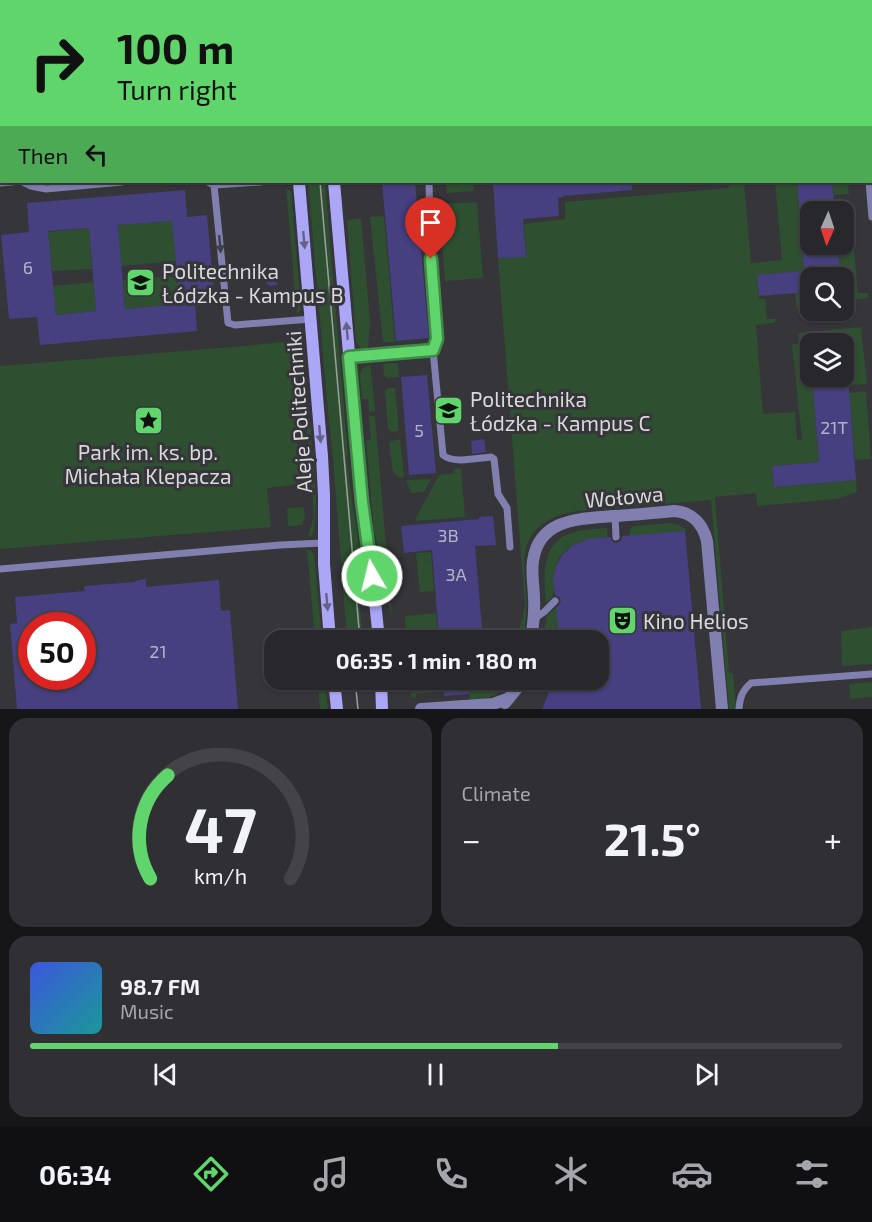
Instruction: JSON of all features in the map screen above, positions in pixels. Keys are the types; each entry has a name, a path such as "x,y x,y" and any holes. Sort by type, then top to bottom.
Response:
{"main road":[{"name":"Aleje Politechniki","path":"299,183 322,456 323,543 329,630"},
{"path":"334,183 362,502 378,630"},
{"path":"335,690 337,709"},
{"path":"381,690 382,709"}],"street":[{"name":"Wołowa","path":"532,630 532,567 542,538 556,526 570,521 615,516 680,512 692,517 702,527 708,547 722,709"},
{"path":"500,709 516,690"},
{"path":"421,709 493,704 509,698"}],"lane":[{"path":"25,183 45,189 88,183"},
{"path":"211,183 228,322 235,326 311,319"},
{"path":"429,183 431,259 437,339 433,350 443,455 455,460 491,457 494,459 498,494 507,508 510,547"},
{"path":"869,183 872,218"},
{"path":"349,357 433,350"},
{"path":"615,516 616,537"},
{"path":"0,569 323,543"},
{"path":"534,619 555,601"},
{"path":"739,709 741,694 751,683 872,674"}],"green space":[{"path":"308,183 325,183 350,487 365,588 358,589 362,630 346,630"},
{"path":"446,183 473,183 474,191 447,193"},
{"path":"729,183 744,183 751,263 782,260 775,183 797,183 800,255 803,255 804,267 800,267 800,271 757,275 759,299 765,299 767,319 777,319 774,323 756,325 763,414 795,412 797,440 802,440 792,344 799,344 798,333 861,327 867,384 854,385 854,333 800,333 800,387 813,387 819,462 772,466 774,487 856,480 857,492 837,499 757,506 756,493 715,497 729,673 733,673 736,709 729,709 711,500 578,511 558,516 541,525 529,539 526,549 524,560 526,619 524,630 519,630 525,606 498,258 526,256 524,224 565,219 565,202 729,188"},
{"path":"832,183 848,183 849,194 834,195"},
{"path":"286,188 291,192 301,310 297,315"},
{"path":"477,202 483,278 445,281 439,204"},
{"path":"384,216 395,342 383,342 370,217"},
{"path":"361,218 370,321 368,350 361,349 356,341 347,220"},
{"path":"173,221 176,261 121,266 118,225"},
{"path":"89,228 92,269 52,271 48,232"},
{"path":"854,247 858,293 868,293 868,298 854,299 854,267 839,267 839,255 854,255"},
{"path":"177,276 180,304 125,309 123,280"},
{"path":"93,282 96,311 56,315 53,286"},
{"path":"795,293 800,293 800,307 796,307"},
{"path":"298,326 302,330 306,374 302,374"},
{"name":"Park im. ks. bp. Michała Klepacza","path":"290,341 300,480 294,485 267,488 271,527 0,549 0,366"},
{"path":"398,363 399,377 384,376 383,364"},
{"path":"370,365 375,411 369,412 368,399 362,399 360,374 362,369"},
{"path":"395,388 399,431 392,432 388,429 385,391"},
{"path":"866,391 871,459 855,460 849,393"},
{"path":"369,416 375,416 392,617 374,531 366,440 371,439"},
{"path":"310,418 316,499 314,531 308,537 314,516 306,419"},
{"path":"400,439 404,477 399,478 393,472 389,443"},
{"path":"461,468 465,517 416,521 439,475 454,473 454,469"},
{"path":"431,479 424,492 411,493 406,480"},
{"path":"304,507 305,517 302,525 288,526 287,508"},
{"path":"670,523 687,530 629,536 631,528 635,526"},
{"path":"607,528 608,537 589,539 573,545 561,556 554,574 554,592 546,604 546,562 555,544 574,532"},
{"path":"307,550 314,555 321,630 314,630"},
{"path":"431,552 434,591 420,592 416,553"},
{"path":"556,608 558,627 545,630 547,615"},
{"path":"436,613 437,630 406,630 405,616"},
{"path":"872,627 872,664 842,666 841,631"},
{"path":"872,682 872,697 850,699 849,684"},
{"path":"318,690 326,690 328,709 320,709"},
{"path":"411,690 443,690 416,694 416,698 411,696"},
{"path":"469,690 503,690 483,699 470,701"}],"building":[{"path":"382,183 415,183 429,338 396,341"},
{"path":"493,183 632,183 632,190 558,198 559,216 523,219 526,257 498,258"},
{"path":"797,183 832,183 834,201 800,201 800,216"},
{"path":"185,190 187,217 207,215 215,303 195,304 197,331 40,345 37,317 9,319 1,235 29,232 27,203","holes":["172,221 180,304 125,309 118,225","89,228 96,311 56,315 48,231"]},
{"path":"803,255 839,255 839,267 804,267"},
{"path":"268,268 276,268 277,285 270,286 265,282 264,272"},
{"path":"800,271 800,293 759,296 757,275"},
{"path":"427,375 436,473 409,475 401,377"},
{"path":"813,387 849,387 856,480 774,487 772,466 819,462"},
{"path":"484,439 486,452 472,454 471,441"},
{"path":"493,516 496,545 475,546 482,630 438,630 432,550 404,553 401,526 479,519 479,517"},
{"path":"685,531 701,709 542,709 550,690 609,690 609,630 558,630 556,608 561,600 555,595 553,579 556,566 563,554 573,545 588,539 610,537 613,542 617,543 622,536"},
{"path":"146,579 146,587 219,580 221,611 230,610 238,709 17,709 10,624 17,623 15,597 85,591 84,586"},
{"path":"444,690 469,690 470,694 444,696"}],"tram line":[{"path":"320,183 359,630"},
{"path":"356,690 358,709"}],"place":[{"name":"Politechnika Łódzka - Kampus B","path":"141,282"},
{"name":"Politechnika Łódzka - Kampus C","path":"449,410"},
{"name":"Park im. ks. bp. Michała Klepacza","path":"148,420"},
{"name":"Kino Helios","path":"622,620"}],"route":[{"path":"372,576 362,502 349,357 433,350 437,339 431,259"}]}
